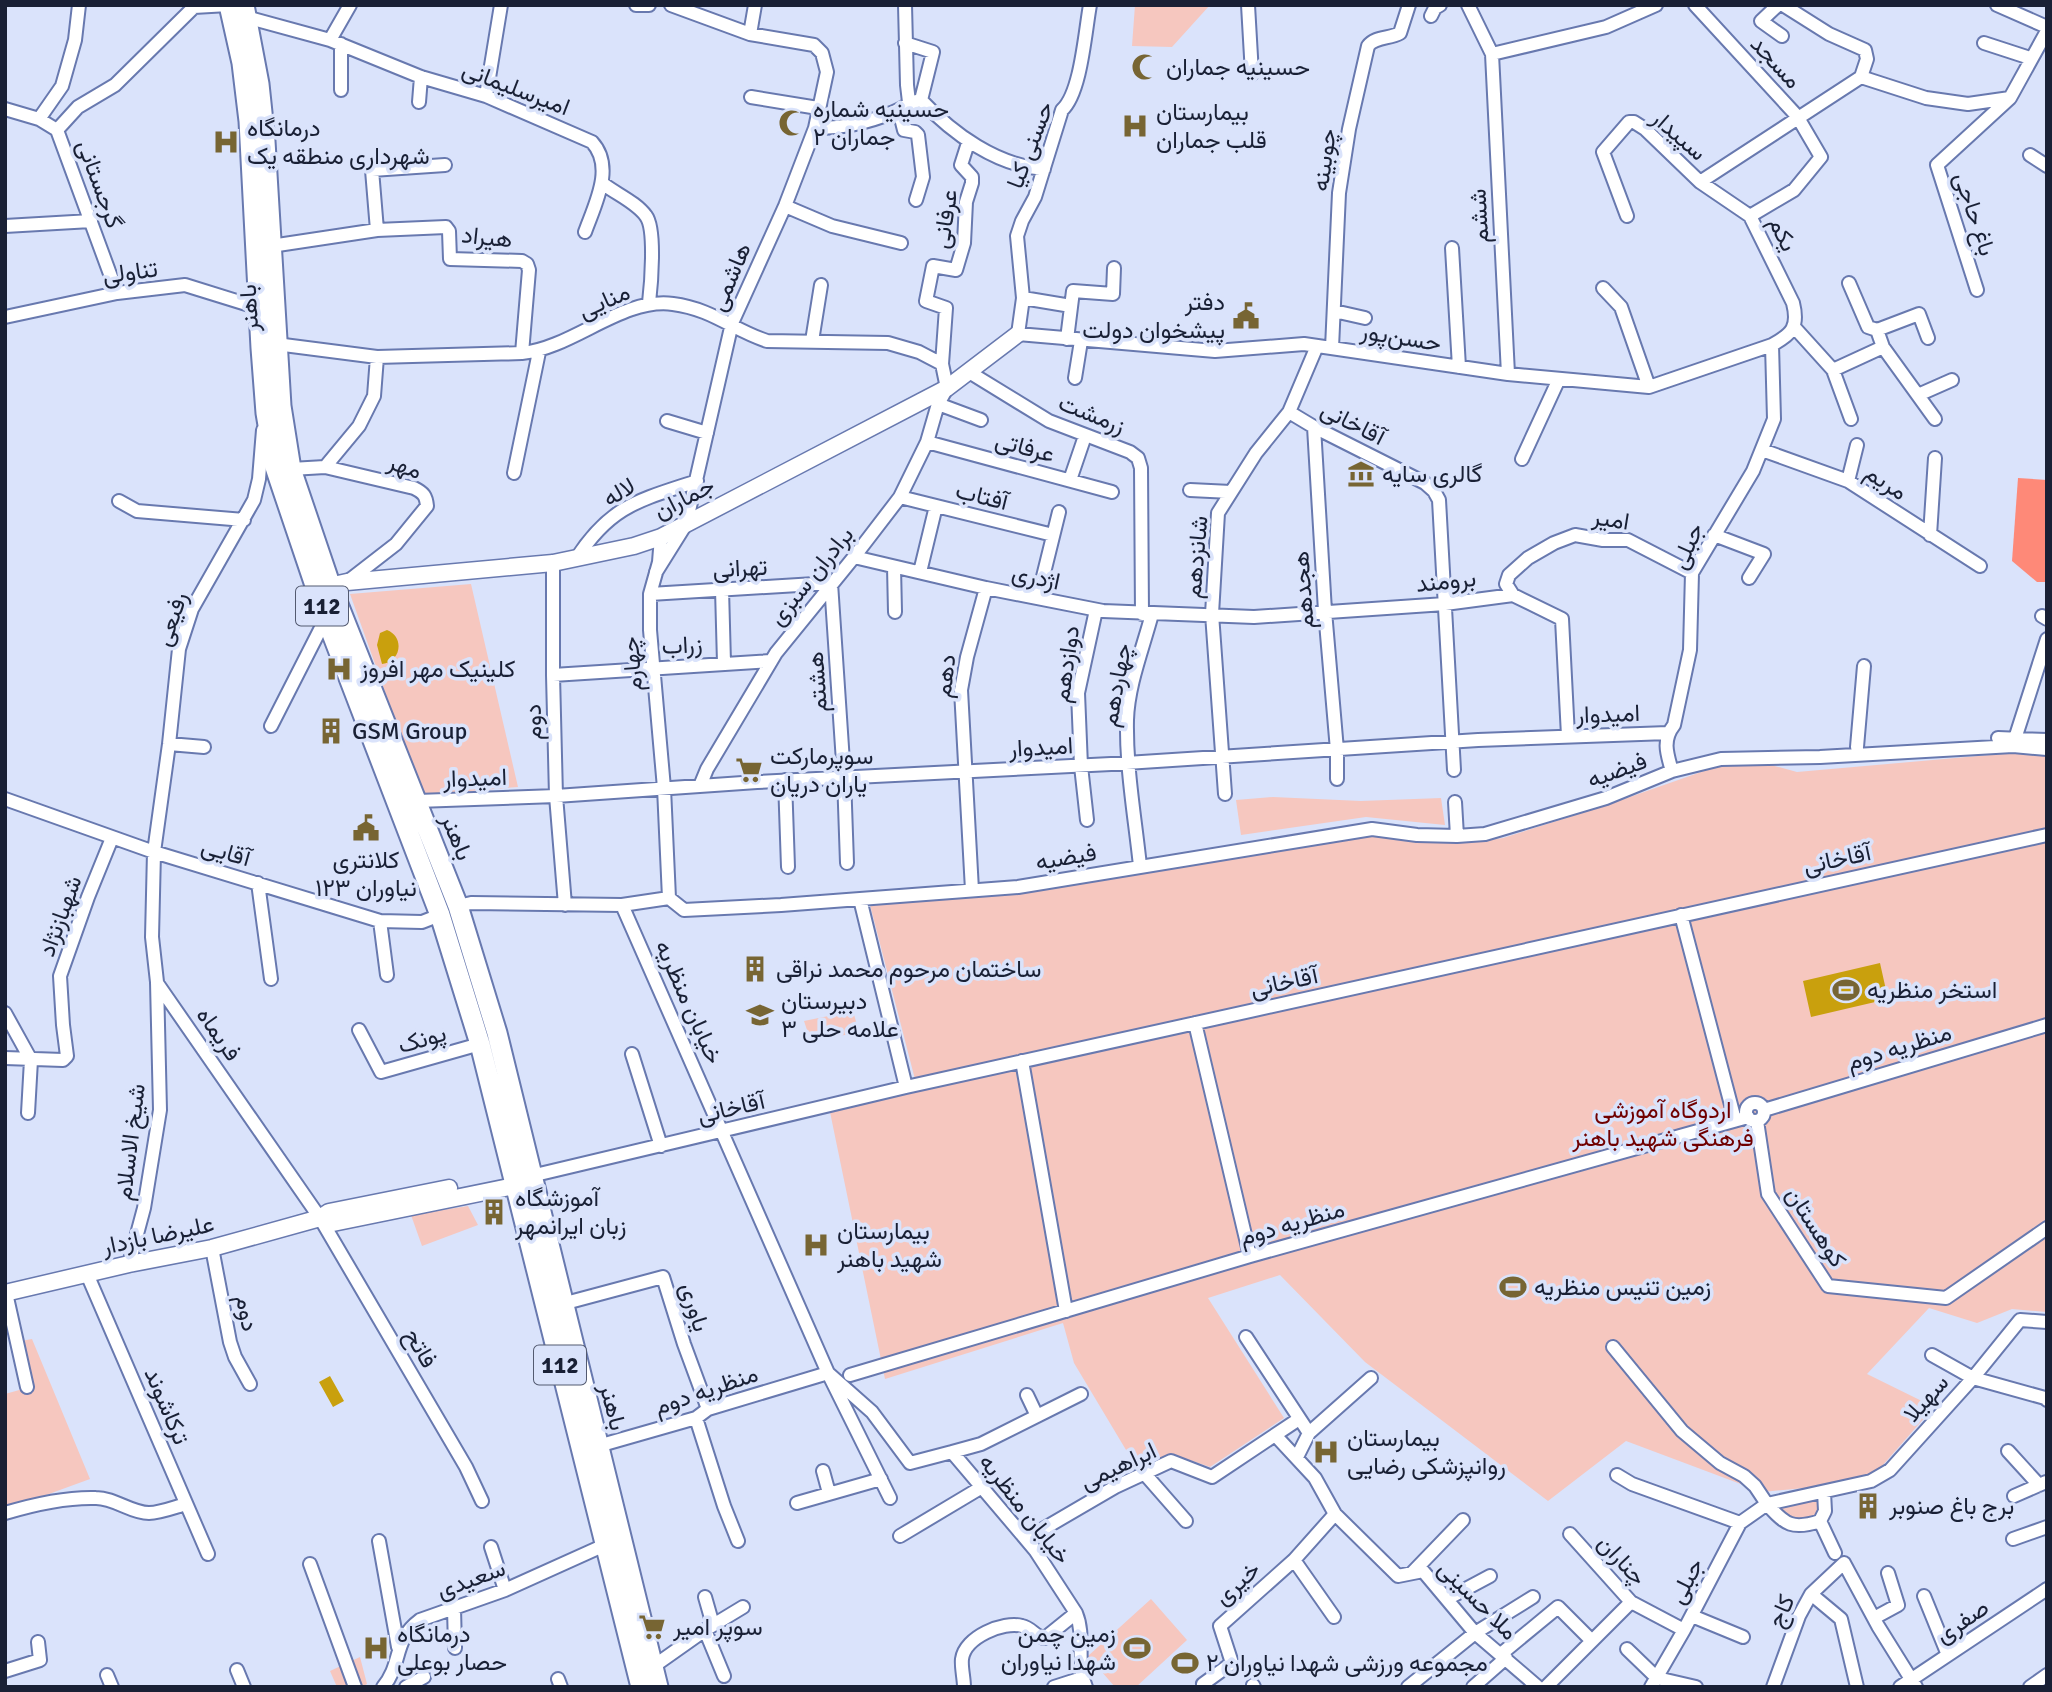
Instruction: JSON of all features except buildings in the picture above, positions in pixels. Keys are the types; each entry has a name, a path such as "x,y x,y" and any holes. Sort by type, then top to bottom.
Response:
{"main road":[{"name":"باهنر","path":"229,5 242,63 249,121 259,308 267,413 275,467 331,585 326,618 440,915 562,1304 658,1687"},
{"name":"باهنر","path":"245,11 259,84 265,141 276,344 281,406 291,469 331,585 458,906 497,1033 521,1179 641,1687"},
{"name":"جماران","path":"331,585 553,563 634,546 662,537 947,388 1017,334"},
{"path":"440,915 458,906"},
{"name":"علیرضا بازدار","path":"6,1293 212,1248 320,1218 329,1212 521,1179"}],"street":[{"path":"39,119 62,86 75,40 79,5"},
{"path":"5,109 39,119 57,130 78,107 115,85 194,8 229,5"},
{"path":"341,90 335,42 350,5"},
{"path":"486,96 501,5"},
{"path":"636,5 649,5"},
{"path":"671,5 750,34 755,5"},
{"path":"905,5 910,104"},
{"name":"حسنی کیا","path":"1017,334 1023,299 1017,236 1022,220 1035,197 1062,110 1068,104 1076,83 1090,5"},
{"path":"1248,5 1252,74"},
{"name":"چوبینه","path":"1332,348 1339,193 1349,129 1367,46 1375,40 1394,37 1400,33 1409,5"},
{"path":"1431,16 1440,5"},
{"path":"1468,5 1492,54 1605,27 1656,5"},
{"name":"مسجد","path":"1695,5 1797,116 1821,157 1794,190 1750,216"},
{"path":"1782,36 1761,22 1780,5 1829,34 1865,50 1867,59 1861,77 1926,98 1968,104 2010,98 2047,29 1997,5"},
{"name":"امیرسلیمانی","path":"245,11 335,42 421,77 486,96 592,142 600,151 603,162 603,183"},
{"name":"هاشمی","path":"656,572 686,524 698,481 732,323 785,205 815,128 827,72 821,53 814,44 750,34"},
{"path":"905,43 933,52 910,104 904,130 918,135 923,177 916,200"},
{"path":"1984,43 2030,58"},
{"name":"ششم","path":"1492,54 1508,374"},
{"path":"419,102 421,77"},
{"name":"سپیدار","path":"1627,216 1603,152 1629,122 1645,128 1700,182 1757,146 1797,116 1861,77"},
{"path":"751,97 818,108"},
{"name":"باغ حاجی","path":"1978,290 1937,165 2010,98"},
{"path":"815,128 872,121 910,104"},
{"path":"910,104 968,143 1027,167 1044,169"},
{"name":"گرجستانی","path":"57,130 117,293"},
{"name":"عرفانی","path":"947,388 942,364 946,308 926,301 933,265 957,270 962,252 966,202 972,183 972,177 961,165 968,143"},
{"path":"2030,155 2047,166"},
{"path":"377,230 372,170 445,165"},
{"name":"یکم","path":"1700,182 1750,216 1794,303 1795,328"},
{"path":"586,232 603,183 648,218 651,230 652,279 649,303"},
{"path":"785,205 832,226 901,243"},
{"path":"5,226 91,221"},
{"name":"هیراد","path":"271,246 377,230 442,226 449,231 450,259 522,261 527,264 529,270 522,354"},
{"path":"1452,248 1459,367"},
{"path":"1067,339 1073,291 1113,294 1114,268"},
{"path":"1849,283 1868,327 1877,330 1919,314 1928,338"},
{"name":"تناولی","path":"5,317 117,293 186,285 259,308"},
{"path":"812,341 821,285"},
{"path":"1603,288 1621,307 1649,387"},
{"path":"1023,299 1071,306"},
{"name":"منایی","path":"276,344 377,357 522,354 539,352 649,303 671,303 699,309 732,323 753,337 767,341 888,343 919,352 942,364"},
{"path":"1334,311 1365,318"},
{"path":"1772,345 1784,339 1795,328 1833,370 1851,419"},
{"path":"1877,330 1883,347 1935,419"},
{"name":"حسن‌پور","path":"1017,334 1215,352 1292,344 1317,346 1558,381 1649,387 1772,345"},
{"path":"1075,377 1081,341"},
{"name":"جبلی","path":"1666,739 1674,725 1690,650 1692,573 1753,471 1774,419 1772,345"},
{"name":"شانزدهم","path":"1225,794 1212,614 1218,513 1256,453 1289,412 1317,346"},
{"path":"1833,370 1883,347"},
{"path":"514,473 539,352"},
{"path":"325,467 359,426 374,396 377,357"},
{"name":"زرمشت","path":"969,372 1049,421 1130,452 1138,458 1141,468 1147,614"},
{"path":"1918,396 1952,380"},
{"path":"1522,459 1558,381"},
{"name":"برادران سبزی","path":"700,786 707,769 771,661 831,583 855,557 900,496 927,442 938,404 947,388"},
{"path":"938,404 981,420"},
{"name":"آقاخانی","path":"1289,412 1425,483 1439,500 1454,770"},
{"name":"رفیعی","path":"154,852 179,649 192,609 254,500 267,413"},
{"path":"667,421 707,433"},
{"name":"هجدهم","path":"1314,427 1337,779"},
{"path":"1069,480 1085,436"},
{"name":"عرفاتی","path":"927,442 1112,492"},
{"path":"1848,481 1857,445"},
{"name":"مریم","path":"1762,450 1848,481 1980,566"},
{"path":"1930,535 1935,458"},
{"name":"مهر","path":"291,469 325,467 414,488 423,492 427,498 427,506 396,544 331,585"},
{"name":"لاله","path":"576,559 588,541 615,515 635,501 698,481"},
{"path":"1190,490 1231,492"},
{"name":"آفتاب","path":"900,496 1053,535"},
{"path":"118,501 137,511 244,520"},
{"path":"920,572 936,506"},
{"path":"1038,597 1059,512"},
{"name":"امیر","path":"1513,595 1506,584 1509,575 1528,558 1575,535 1604,540 1628,540 1692,573"},
{"path":"1714,535 1764,554 1749,578"},
{"name":"چهارم","path":"662,537 650,594 650,630 664,788 669,898"},
{"name":"اژدری","path":"855,557 894,568 1096,610 1147,614 1212,614"},
{"name":"دوم","path":"553,563 552,675 556,796 565,905"},
{"path":"894,568 895,612"},
{"name":"تهرانی","path":"650,594 831,583"},
{"name":"هشتم","path":"831,583 847,863"},
{"name":"دهم","path":"972,890 961,690 986,588"},
{"path":"722,590 724,663"},
{"name":"برومند","path":"1212,614 1254,617 1445,604 1513,595 1562,619 1568,736"},
{"name":"دوازدهم","path":"1087,820 1081,766 1078,693 1096,610"},
{"name":"چهاردهم","path":"1140,866 1128,763 1127,718 1147,614"},
{"path":"271,726 326,618"},
{"path":"2013,742 2047,639"},
{"name":"زراب","path":"552,675 771,661"},
{"path":"1857,747 1864,666"},
{"name":"امیدوار","path":"417,801 556,796 785,780 1081,766 1568,736 1666,739"},
{"path":"1666,739 1671,769 1721,756 1857,747 2013,742 2047,749"},
{"path":"1721,756 1819,757 2047,740"},
{"path":"169,744 204,747"},
{"name":"فیضیه","path":"458,906 471,903 622,905 669,898 684,910 1018,887 1372,829 1417,835 1485,834 1582,805 1671,769"},
{"path":"785,780 788,867"},
{"name":"آقایی","path":"5,799 154,852 380,921 422,922 440,915"},
{"path":"1455,803 1457,836"},
{"name":"آقاخانی","path":"521,1179 906,1087 2047,835"},
{"name":"شهبازنژاد","path":"31,1060 64,1060 67,1056 60,976 112,838"},
{"name":"فریماه","path":"154,852 152,937 157,982 320,1218"},
{"path":"258,883 271,979"},
{"path":"860,899 906,1087"},
{"name":"خیابان منظریه","path":"622,905 724,1131 828,1373 872,1412 910,1463 952,1452 1026,1539 1076,1613 1080,1625 1079,1657 1084,1682"},
{"path":"1681,915 1734,1121"},
{"path":"380,921 387,975"},
{"name":"شیخ الاسلام","path":"129,1264 144,1208 160,1111 157,982"},
{"path":"5,1013 31,1060 28,1113"},
{"path":"1195,1023 1250,1256"},
{"name":"منظریه دوم","path":"850,1375 1250,1256 1756,1116 2047,1025"},
{"name":"پونک","path":"359,1030 381,1072 480,1044"},
{"path":"632,1054 661,1146"},
{"path":"5,1058 31,1060"},
{"path":"1022,1061 1066,1311"},
{"name":"کوهستان","path":"1756,1116 1768,1194 1828,1286 1946,1298 2047,1228"},
{"name":"فاتح","path":"320,1218 466,1467 482,1501"},
{"name":"دوم","path":"212,1248 230,1342 250,1384"},
{"name":"ترکاشوند","path":"87,1274 208,1554"},
{"name":"یاوری","path":"562,1304 663,1276 708,1409"},
{"path":"6,1293 27,1387"},
{"name":"سهیلا","path":"1768,1504 1871,1481 1890,1470 1973,1378 2020,1320 2047,1322"},
{"path":"1246,1337 1309,1433"},
{"path":"1613,1347 1682,1431 1720,1463 1744,1476 1782,1521 1802,1527 1819,1521 1825,1511 1824,1492"},
{"path":"1932,1355 1973,1378 2045,1398 2047,1401"},
{"path":"828,1373 890,1499"},
{"name":"منظریه دوم","path":"598,1447 696,1418 708,1409 828,1373"},
{"path":"1297,1457 1309,1433 1371,1378"},
{"path":"952,1452 981,1444 1081,1394"},
{"path":"1027,1395 1037,1416"},
{"path":"696,1418 738,1541"},
{"name":"ابراهیمی","path":"1026,1539 1106,1492 1171,1461 1212,1477 1299,1419"},
{"name":"ملا حسینی","path":"1275,1434 1315,1478 1335,1514 1398,1576 1423,1571 1475,1633 1538,1687"},
{"path":"2008,1451 2043,1483 2014,1496"},
{"path":"823,1471 830,1493"},
{"path":"1144,1473 1186,1521"},
{"path":"1617,1475 1633,1484 1740,1523"},
{"path":"797,1503 881,1479"},
{"path":"900,1536 982,1487"},
{"path":"5,1513 48,1501 97,1498 117,1501 149,1513 186,1504"},
{"name":"جبلی","path":"1654,1682 1740,1523 1768,1504"},
{"name":"خیری","path":"1204,1687 1203,1684 1232,1663 1220,1626 1294,1560 1335,1514"},
{"path":"1412,1573 1463,1520"},
{"path":"1819,1521 1909,1684"},
{"path":"2013,1539 2047,1527"},
{"name":"چناران","path":"1570,1534 1631,1602 1684,1630"},
{"path":"379,1541 398,1651"},
{"name":"سعیدی","path":"388,1685 403,1637 421,1620 505,1590 607,1544"},
{"path":"491,1547 505,1590"},
{"name":"کاج","path":"1773,1687 1799,1616 1811,1594 1839,1558"},
{"path":"1294,1560 1334,1617"},
{"path":"310,1564 355,1687"},
{"path":"1874,1618 1898,1605 1888,1573"},
{"path":"1447,1600 1490,1576"},
{"name":"صفری","path":"1909,1684 2047,1589"},
{"path":"1811,1594 1842,1619 1857,1687"},
{"path":"1924,1596 1948,1655"},
{"path":"705,1597 709,1628 724,1676"},
{"path":"1408,1687 1475,1633 1533,1597"},
{"path":"1546,1687 1631,1602"},
{"path":"654,1666 743,1607"},
{"path":"1473,1687 1558,1607 1592,1641"},
{"path":"454,1608 456,1648"},
{"path":"964,1687 961,1660 972,1642 1007,1625 1025,1626 1039,1638 1045,1638 1076,1613"},
{"path":"1692,1616 1744,1637"},
{"path":"5,1671 40,1660 38,1642"},
{"path":"1627,1649 1654,1682 1696,1687"},
{"path":"237,1670 244,1687"},
{"path":"2030,1687 2047,1675"},
{"path":"407,1687 424,1677"},
{"path":"1054,1687 1084,1682"}],"green space":[{"path":"1135,5 1210,5 1172,47 1132,46"},
{"path":"471,584 518,787 422,795 350,594"},
{"name":"اردوگاه آموزشی فرهنگی شهید باهنر","path":"2012,753 2047,755 2047,1312 2012,1309 1977,1323 1929,1308 1867,1374 1934,1407 1868,1482 1762,1492 1626,1441 1548,1501 1365,1362 1280,1275 1208,1298 1284,1418 1210,1467 1172,1454 1138,1470 1074,1363 1063,1323 885,1379 830,1112 918,1091 870,905 1041,889 1371,836 1467,843 1503,838 1721,765 1760,762 1797,772"},
{"path":"1273,797 1361,801 1441,798 1445,825 1366,817 1241,835 1236,800"},
{"path":"853,1011 859,1032 811,1042 804,1021"},
{"path":"468,1206 478,1225 422,1246 411,1215"},
{"path":"32,1339 90,1479 5,1510 5,1394 30,1387 21,1341"},
{"path":"1821,1498 1819,1513 1808,1520 1793,1519 1776,1509 1780,1504"},
{"name":"زمین چمن شهدا نیاوران","path":"1151,1599 1187,1640 1136,1687 1115,1687 1088,1656"},
{"path":"360,1657 367,1684 361,1687 337,1687 330,1671"}],"shaded area":[{"path":"2018,478 2047,480 2047,582 2037,582 2012,561"},
{"path":"387,630 396,638 398,649 393,659 382,664 377,645 380,633"},
{"name":"استخر منظریه","path":"1880,963 1888,999 1811,1017 1803,981"},
{"path":"330,1376 344,1401 333,1407 319,1382"}],"place":[{"name":"حسینیه جماران","path":"1145,67"},
{"name":"حسینیه شماره ۲ جماران","path":"792,123"},
{"name":"بیمارستان قلب جماران","path":"1135,126"},
{"name":"درمانگاه شهرداری منطقه یک","path":"226,142"},
{"name":"دفتر پیشخوان دولت","path":"1246,316"},
{"name":"گالری سایه","path":"1361,474"},
{"name":"کلینیک مهر افروز","path":"339,669"},
{"name":"GSM Group","path":"331,731"},
{"name":"سوپرمارکت یاران دریان","path":"749,770"},
{"name":"کلانتری ۱۲۳ نیاوران","path":"366,828"},
{"name":"ساختمان مرحوم محمد نراقی","path":"755,969"},
{"name":"استخر منظریه","path":"1846,990"},
{"name":"دبیرستان علامه حلی ۳","path":"760,1015"},
{"name":"آموزشگاه زبان ایرانمهر","path":"494,1212"},
{"name":"بیمارستان شهید باهنر","path":"816,1245"},
{"name":"زمین تنیس منظریه","path":"1513,1287"},
{"name":"بیمارستان روانپزشکی رضایی","path":"1326,1452"},
{"name":"برج باغ صنوبر","path":"1868,1506"},
{"name":"سوپر امیر","path":"652,1627"},
{"name":"درمانگاه حصار بوعلی","path":"376,1648"},
{"name":"زمین چمن شهدا نیاوران","path":"1137,1648"},
{"name":"مجموعه ورزشی شهدا نیاوران ۲","path":"1185,1663"}]}
